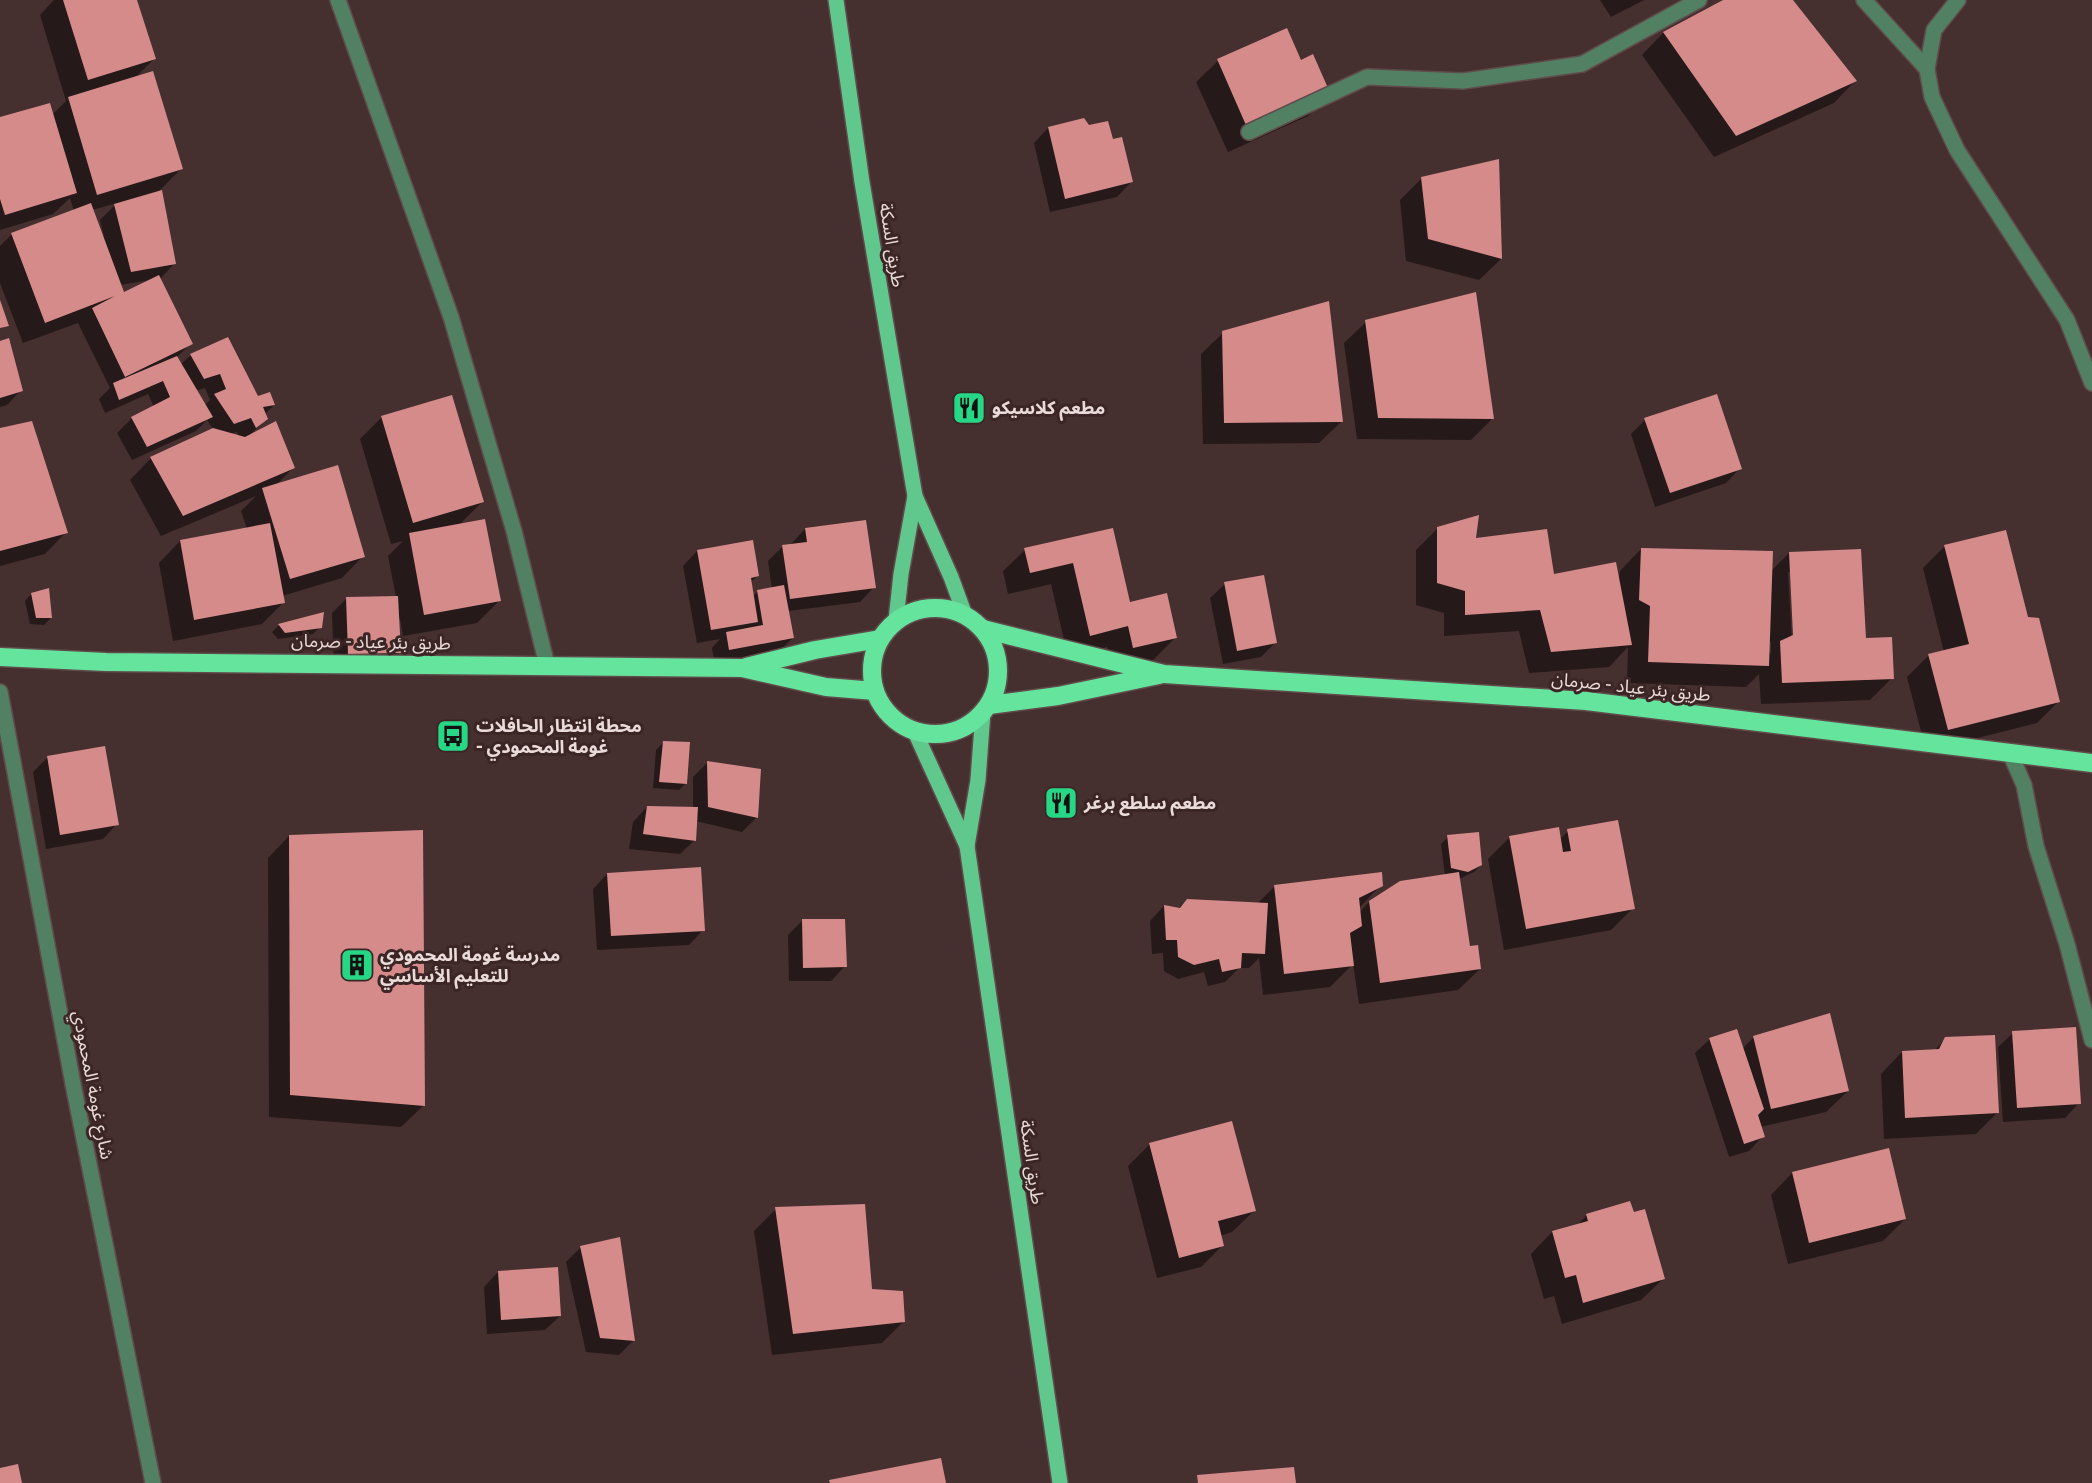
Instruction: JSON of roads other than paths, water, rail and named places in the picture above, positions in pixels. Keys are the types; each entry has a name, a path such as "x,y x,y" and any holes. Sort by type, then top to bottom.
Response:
{"highway":[{"path":"942,607 965,615 983,629 994,649 998,671 986,708 967,725 948,733 915,732 897,723 875,691 872,665 880,639 896,620 918,609 942,607"},
{"path":"983,629 1164,674"},
{"path":"742,668 815,650 880,639"},
{"name":"طريق بئر عياد - صرمان","path":"0,657 106,662 742,668"},
{"path":"742,668 826,687 875,691"},
{"name":"طريق بئر عياد - صرمان","path":"1164,674 1586,701 2092,763"},
{"path":"986,708 1164,674"}],"main road":[{"name":"طريق السكة","path":"836,0 864,194 915,496"},
{"path":"915,496 965,615"},
{"path":"896,620 901,574 915,496"},
{"name":"طريق السكة","path":"967,846 978,780 986,708"},
{"name":"طريق السكة","path":"915,732 967,846 1060,1483"}],"street":[{"path":"338,0 451,317 514,531 547,665"},
{"path":"1249,132 1367,77 1463,81 1581,64 1699,0"},
{"path":"1864,0 1927,69"},
{"path":"1958,0 1934,30 1927,69 1932,97 1957,150 2067,320 2092,383"},
{"name":"شارع غومة المحمودي","path":"0,693 72,1084 153,1483"},
{"path":"2010,753 2024,785 2036,846 2067,944 2092,1040"}],"place":[{"name":"مطعم كلاسيكو","path":"969,408"},
{"name":"محطة انتظار الحافلات - غومة المحمودي","path":"453,736"},
{"name":"مطعم سلطع برغر","path":"1061,803"},
{"name":"مدرسة غومة المحمودي للتعليم الأساسي","path":"357,965"}]}
